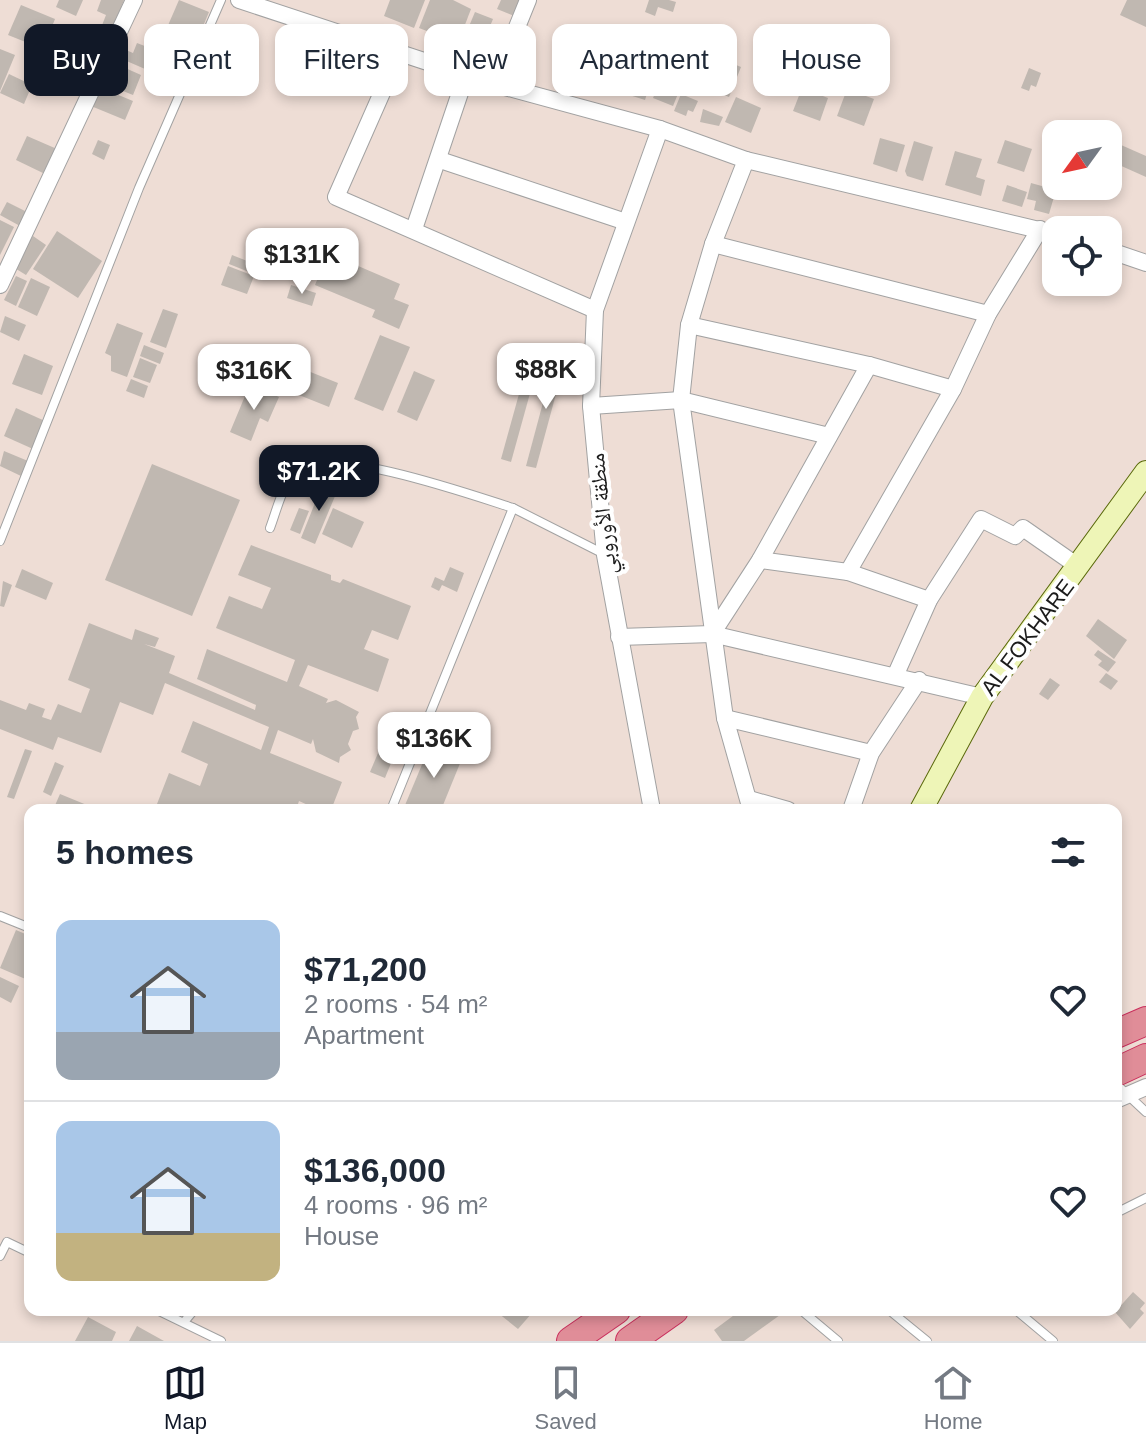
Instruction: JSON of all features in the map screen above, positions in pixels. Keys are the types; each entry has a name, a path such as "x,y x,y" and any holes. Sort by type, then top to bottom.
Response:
{"highway":[{"path":"1122,1031 1146,1021"},
{"path":"1122,1084 1146,1058"},
{"path":"571,1341 607,1316"},
{"path":"630,1341 665,1316"}],"street":[{"path":"0,285 134,0"},
{"path":"239,0 266,5 318,24"},
{"path":"518,24 528,0"},
{"path":"536,95 660,129 746,160 1042,230"},
{"path":"380,96 336,197 595,310"},
{"path":"414,229 460,96"},
{"name":"منطقة الأوروبي","path":"651,804 605,555 591,406 595,310 660,129"},
{"path":"440,160 626,222"},
{"path":"746,160 713,244 689,325 681,400 725,718 750,804"},
{"path":"848,572 953,389 988,314 1042,239"},
{"path":"713,244 988,314"},
{"path":"1122,255 1146,263"},
{"path":"689,325 869,365 953,389"},
{"path":"712,634 760,560 869,365"},
{"path":"591,406 681,400 829,436"},
{"name":"AL FOKHARE","path":"924,804 982,697 1146,472"},
{"path":"896,674 929,600 981,519 1015,536 1023,528 1079,567"},
{"path":"760,560 848,572 929,600"},
{"path":"619,637 712,634 896,674 982,697"},
{"path":"853,804 871,753 919,680"},
{"path":"725,718 871,753"},
{"path":"1122,1087 1146,1087"}],"lane":[{"path":"0,541 139,188 221,0"},
{"path":"270,528 291,476 302,466 332,464 406,474 513,508 605,555"},
{"path":"393,804 513,508"},
{"path":"0,916 24,926"},
{"path":"1122,1090 1146,1112"},
{"path":"1122,1210 1146,1198"},
{"path":"0,1256 7,1242 24,1250"},
{"path":"170,1316 221,1341"},
{"path":"184,1322 189,1316"},
{"path":"808,1316 838,1341"},
{"path":"896,1316 927,1341"},
{"path":"1023,1316 1053,1341"}],"shaded area":[{"path":"0,0 1146,0 1146,1341 0,1341"}],"building":[{"path":"59,0 83,0 76,16 56,7"},
{"path":"101,0 124,0 114,24 102,24 106,15 97,11"},
{"path":"179,0 209,12 204,24 169,24"},
{"path":"390,0 425,0 414,28 384,16"},
{"path":"430,0 453,0 471,9 465,24 424,24 424,30 419,28"},
{"path":"501,0 524,0 517,17 497,9"},
{"path":"649,0 676,2 673,12 658,7 655,16 645,12"},
{"path":"1127,0 1146,0 1146,27 1120,15"},
{"path":"21,5 55,19 53,24 24,24 24,41 8,35"},
{"path":"475,12 493,19 491,24 470,24"},
{"path":"137,43 144,46 144,69 128,62 128,51 133,53"},
{"path":"0,49 15,55 0,91"},
{"path":"1029,68 1041,73 1036,87 1031,85 1029,91 1021,88"},
{"path":"128,69 141,75 133,95 128,93"},
{"path":"9,74 24,81 24,96 27,96 24,104 0,93"},
{"path":"95,96 121,96 133,101 125,120 91,106"},
{"path":"654,96 677,96 673,106"},
{"path":"680,96 698,101 693,112 688,110 686,116 674,111"},
{"path":"799,96 828,98 820,121 793,111"},
{"path":"844,96 874,99 864,126 837,116"},
{"path":"736,97 761,108 751,133 725,122"},
{"path":"703,109 723,117 719,126 700,122"},
{"path":"27,136 57,149 45,174 16,160"},
{"path":"880,138 905,145 897,172 873,164"},
{"path":"98,140 110,145 104,160 92,154"},
{"path":"1005,140 1032,149 1024,172 997,163"},
{"path":"914,141 933,147 923,181 907,176 905,171"},
{"path":"1122,145 1146,156 1146,177 1122,166"},
{"path":"955,151 982,159 976,177 985,180 981,196 945,185"},
{"path":"1031,183 1042,186 1042,200 1053,200 1049,214 1034,210 1036,201 1027,199"},
{"path":"1007,185 1027,192 1022,207 1002,201"},
{"path":"7,202 27,212 20,226 0,215"},
{"path":"0,220 14,227 0,255"},
{"path":"57,231 102,261 78,298 33,269"},
{"path":"33,236 46,245 26,275 13,267"},
{"path":"328,253 400,284 394,299 409,305 399,329 372,317 375,310 315,285"},
{"path":"232,255 257,265 254,274 229,264"},
{"path":"228,266 254,276 247,294 221,285"},
{"path":"16,276 27,281 16,306 4,300"},
{"path":"31,278 50,287 37,316 18,307"},
{"path":"291,285 316,293 312,306 287,298"},
{"path":"163,309 178,314 166,348 150,342"},
{"path":"5,316 26,325 19,341 0,332"},
{"path":"117,323 143,333 127,377 111,371 111,356 105,353"},
{"path":"380,335 410,347 383,411 354,399"},
{"path":"144,345 164,353 160,364 140,356"},
{"path":"532,347 542,350 511,462 501,459"},
{"path":"24,354 53,366 42,395 12,384"},
{"path":"556,354 566,357 536,468 526,466"},
{"path":"140,358 157,365 150,383 133,377"},
{"path":"283,361 338,383 329,407 274,385"},
{"path":"414,371 435,380 417,421 397,412"},
{"path":"131,379 148,386 144,398 126,391"},
{"path":"250,384 279,397 268,422 260,418 251,441 230,432"},
{"path":"16,408 45,421 33,449 4,436"},
{"path":"4,451 28,461 21,476 0,466"},
{"path":"152,464 240,500 192,616 105,580"},
{"path":"323,483 338,489 315,544 301,538"},
{"path":"299,508 309,511 300,534 290,530"},
{"path":"333,508 364,522 352,548 322,534"},
{"path":"251,545 331,575 331,580 340,583 343,579 411,606 398,640 372,630 364,649 389,659 378,692 308,665 299,686 328,699 326,703 336,700 359,712 356,717 359,729 353,731 348,744 351,750 340,757 339,763 316,752 313,739 311,744 278,730 270,753 342,782 333,804 306,804 299,801 298,804 157,804 169,773 200,786 208,764 181,752 193,721 261,750 269,727 165,683 153,715 120,702 101,753 58,737 53,750 0,729 0,700 26,710 29,703 45,709 42,717 51,720 58,704 81,713 90,689 68,680 89,623 132,640 135,629 159,638 155,647 144,644 175,656 169,673 255,710 256,705 197,679 207,649 287,682 295,660 216,628 229,596 262,609 271,588 238,575"},
{"path":"450,567 464,573 457,592 442,585 439,591 431,587 435,577 444,581"},
{"path":"22,569 53,583 46,600 15,587"},
{"path":"3,581 12,585 4,607 0,606"},
{"path":"1098,619 1127,640 1114,659 1086,636"},
{"path":"1098,650 1116,662 1108,672 1098,665 1102,661 1094,655"},
{"path":"1106,673 1118,681 1111,690 1099,682"},
{"path":"1050,678 1060,685 1048,700 1039,694"},
{"path":"390,725 404,731 385,778 370,772"},
{"path":"431,743 463,756 443,804 406,804"},
{"path":"25,749 32,751 14,799 7,797"},
{"path":"55,762 64,766 51,796 43,792"},
{"path":"60,794 84,804 56,804"},
{"path":"16,930 24,933 24,978 0,968"},
{"path":"0,977 19,986 11,1003 0,997"},
{"path":"1133,1292 1145,1303 1140,1309 1144,1313 1130,1329 1119,1316 1122,1316 1122,1304"},
{"path":"502,1316 529,1316 518,1329"},
{"path":"733,1316 779,1316 744,1341 722,1341 714,1330"},
{"path":"88,1317 116,1332 112,1341 75,1341"},
{"path":"137,1326 164,1341 129,1341"}]}
